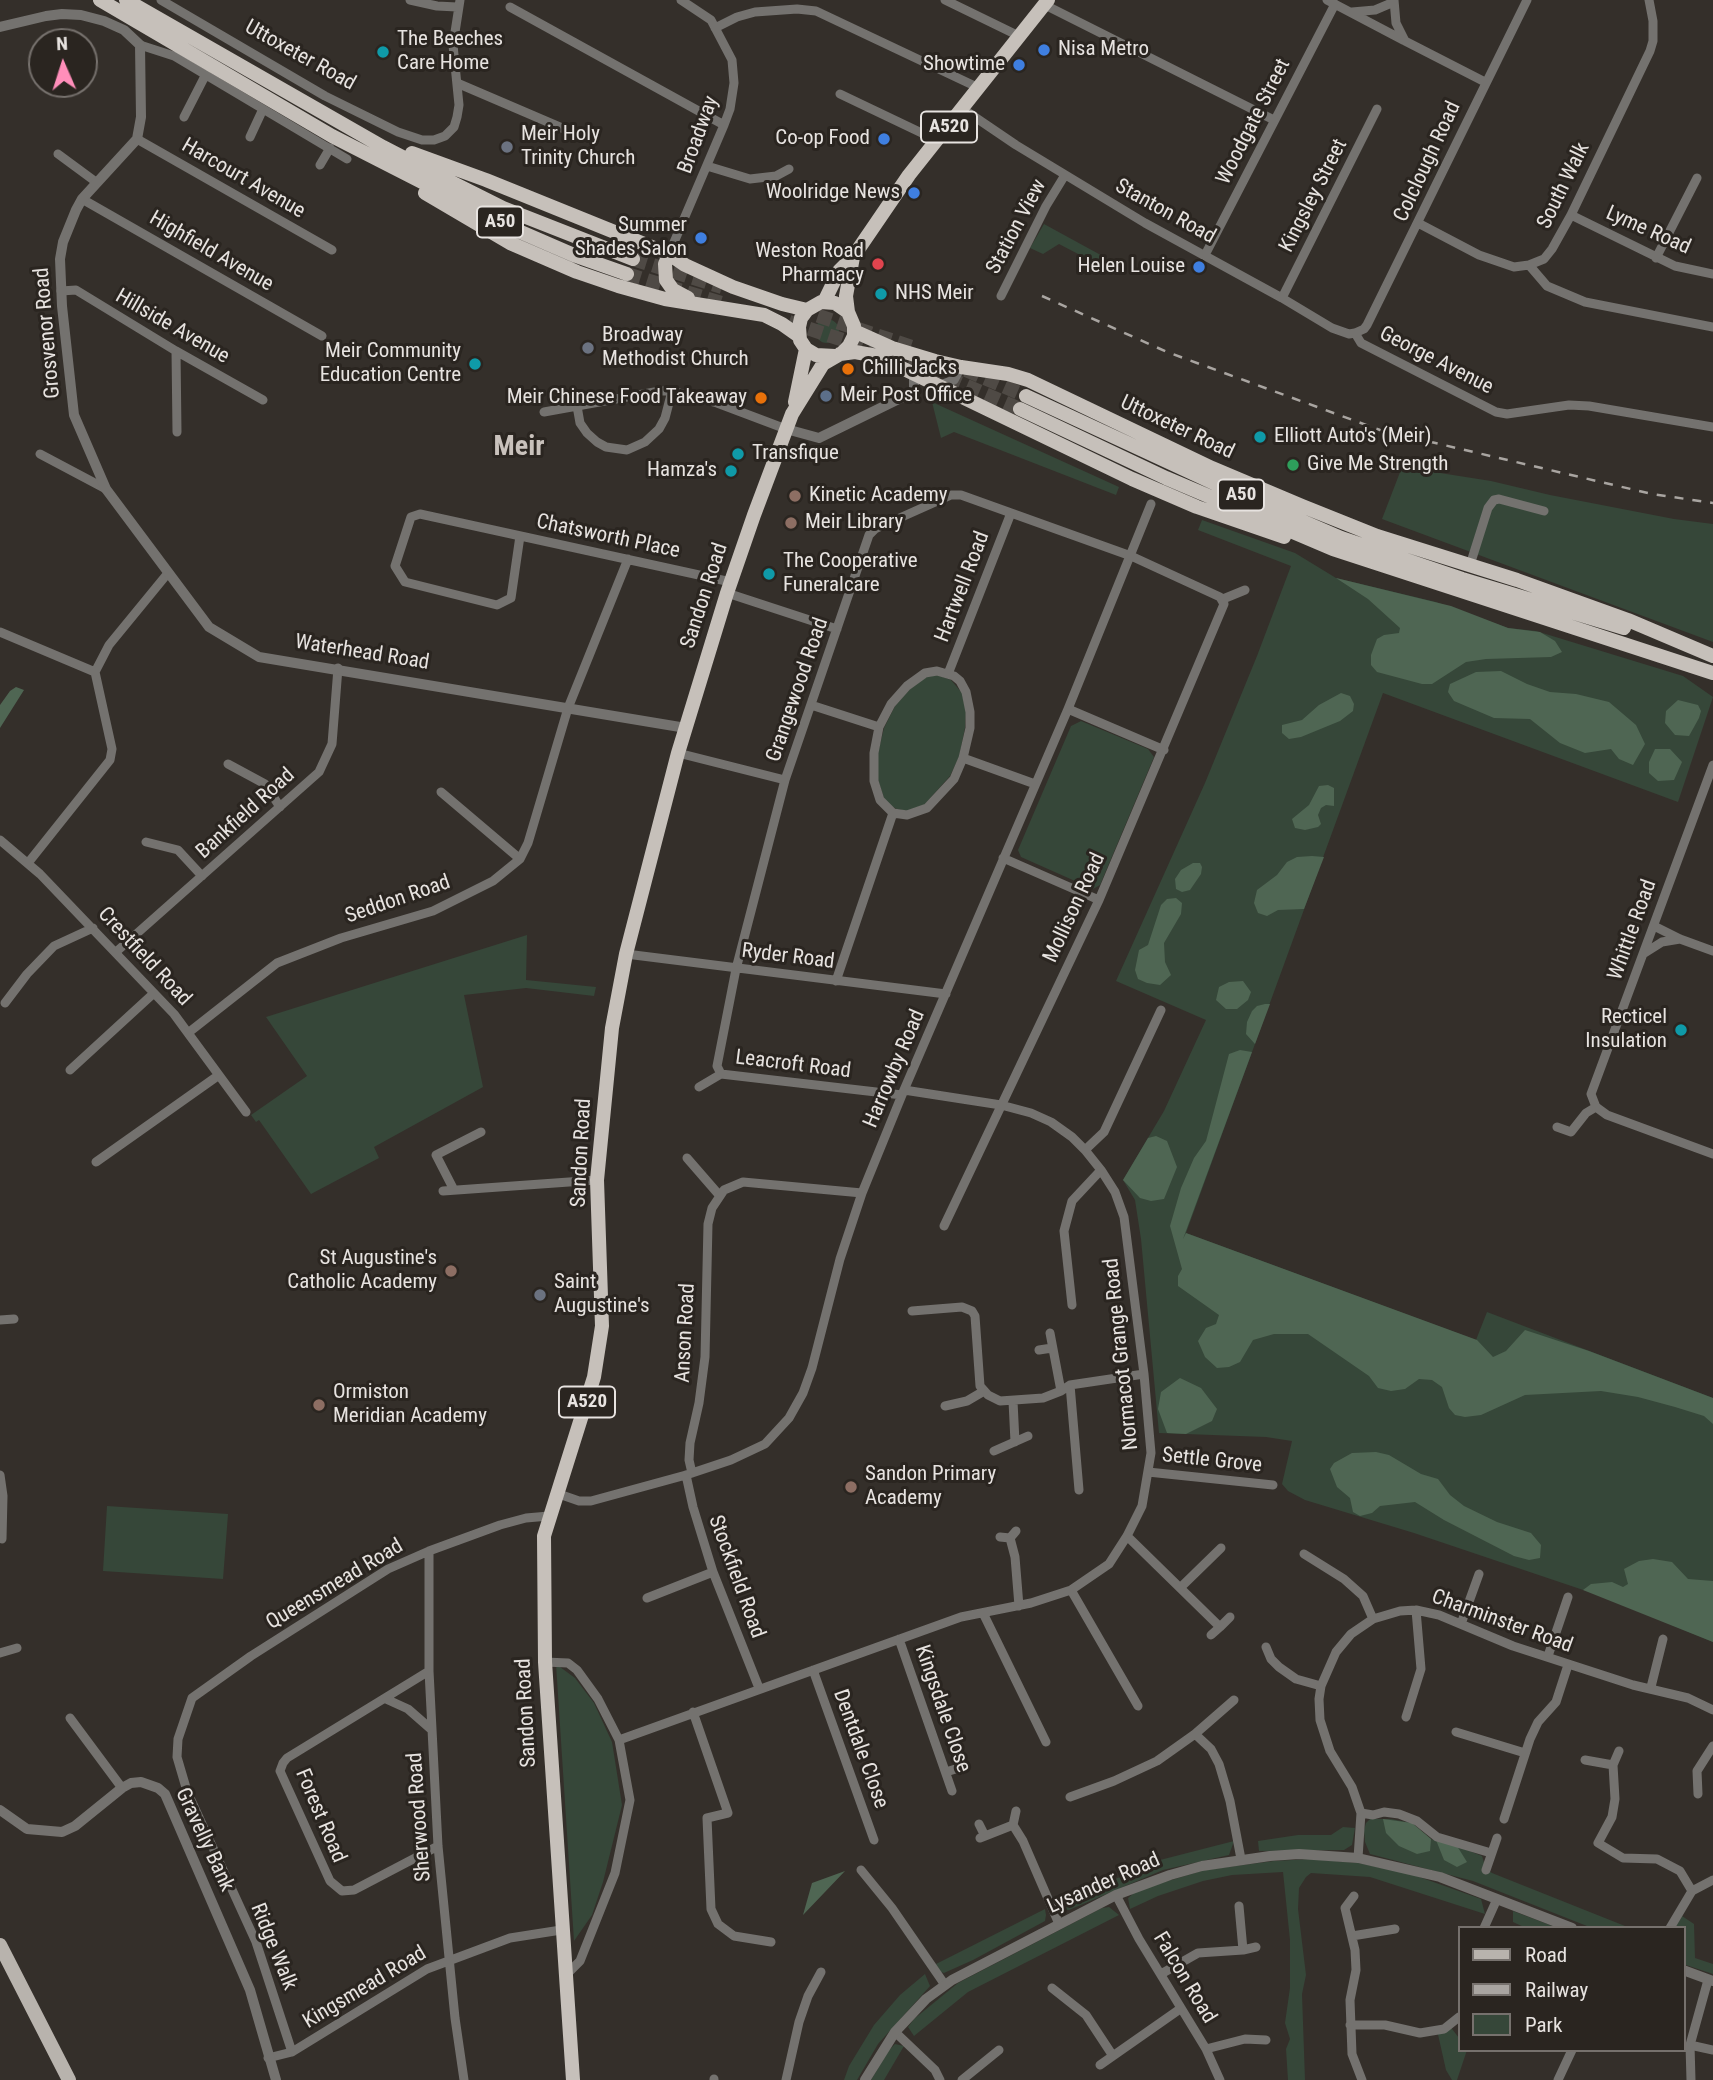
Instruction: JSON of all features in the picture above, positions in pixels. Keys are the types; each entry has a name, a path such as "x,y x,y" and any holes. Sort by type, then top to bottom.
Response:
{"highway":[{"name":"A50","path":"100,0 377,159 516,230 627,274"},
{"name":"A50","path":"126,0 364,136 503,208 633,259"},
{"name":"A520","path":"824,302 839,271 853,257 909,175 1047,3"},
{"path":"364,136 486,180 669,254 685,265 733,287 807,310 824,302 835,303 848,312 855,331 849,346 837,355"},
{"path":"377,159 434,200 523,250 618,286 665,299 764,316 803,342 816,355 855,352 877,356 1132,479 1197,507 1254,527 1333,549"},
{"path":"669,254 665,264 669,285 673,290 706,305"},
{"name":"A520","path":"848,312 846,296 853,257"},
{"path":"803,342 799,327 807,310"},
{"name":"Uttoxeter Road","path":"855,331 892,348 961,367 1000,372 1028,380 1267,492 1377,536 1628,620 1707,654"},
{"name":"Sandon Road","path":"792,414 803,342"},
{"name":"Sandon Road","path":"573,2080 545,1662 544,1536 594,1377 602,1326 597,1181 612,1028 626,954 678,753 729,587 792,414 823,364 837,355"},
{"name":"A50","path":"1707,654 1462,579 1341,538 1023,402 1166,478 1333,549 1470,596 1602,635 1710,673"}],"main road":[{"path":"0,1945 69,2080"}],"street":[{"name":"Uttoxeter Road","path":"161,0 325,96 398,132 422,140 445,136 454,127 459,105 457,83"},
{"path":"410,0 438,6 458,4 453,45 457,83 565,126"},
{"name":"Broadway","path":"669,254 724,125 730,109 734,83 732,61 711,20 681,0"},
{"path":"772,11 773,0"},
{"path":"945,0 1019,36"},
{"path":"1348,11 1375,10 1393,0"},
{"path":"1393,0 1396,23 1405,41"},
{"name":"Colclough Road","path":"1355,333 1361,332 1367,325 1527,0"},
{"name":"South Walk","path":"1529,265 1544,258 1552,249 1650,51 1653,21 1649,0"},
{"path":"1331,2 1485,82"},
{"name":"Woodgate Street","path":"1205,255 1331,2"},
{"path":"1047,3 1274,120"},
{"path":"510,7 724,125"},
{"path":"715,28 755,12 816,11 979,88"},
{"path":"0,27 46,16 72,15 104,20 124,30 140,45 174,56 347,159"},
{"path":"137,139 141,117 140,45"},
{"path":"184,117 206,74"},
{"path":"840,94 928,136 934,145"},
{"path":"250,137 263,108"},
{"name":"Stanton Road","path":"963,109 1065,175 1332,328 1349,334 1355,333"},
{"name":"Kingsley Street","path":"1282,298 1377,109"},
{"name":"Grosvenor Road","path":"106,489 74,415 60,259 71,220 82,199 137,139"},
{"name":"Harcourt Avenue","path":"137,139 332,250"},
{"path":"320,165 330,148"},
{"path":"58,154 96,182"},
{"path":"707,166 750,179 776,176 789,169"},
{"name":"Station View","path":"1001,296 1046,206 1065,175"},
{"path":"1656,258 1697,178"},
{"name":"Highfield Avenue","path":"82,199 322,336"},
{"name":"Lyme Road","path":"1571,215 1675,266 1713,274"},
{"path":"1418,223 1479,256 1514,267 1529,265 1547,286 1585,302 1713,327"},
{"name":"Hillside Avenue","path":"61,291 76,290 263,400"},
{"name":"George Avenue","path":"1355,333 1361,343 1496,412 1507,415 1569,405 1589,406 1713,427"},
{"path":"176,351 177,432"},
{"path":"939,385 954,380 961,367"},
{"path":"544,412 671,391 717,403 786,429 819,438 909,394 914,388 915,372"},
{"path":"577,406 580,423 597,442 606,447 627,450 645,442 659,429 665,418 671,391"},
{"path":"40,454 106,489"},
{"name":"Waterhead Road","path":"106,489 209,627 259,657 686,727"},
{"name":"Grangewood Road","path":"736,969 785,780 869,535 875,529 951,495 961,495 1131,556"},
{"path":"1476,567 1488,508 1494,500 1544,511"},
{"name":"Harrowby Road","path":"556,1493 579,1501 591,1501 689,1474 731,1460 765,1444 789,1418 803,1394 812,1368 840,1259 862,1193 1068,709 1151,504"},
{"name":"Hartwell Road","path":"948,674 1010,513"},
{"name":"Chatsworth Place","path":"520,536 512,598 497,606 405,582 395,566 411,517 420,514 628,559 729,587 837,629"},
{"path":"1131,556 1223,599 1245,590"},
{"name":"Seddon Road","path":"188,1032 277,963 341,938 433,911 493,881 520,859 528,843 568,708 628,559"},
{"path":"27,863 110,760 112,749 95,672 109,645 168,573"},
{"name":"Mollison Road","path":"944,1226 1099,900 1164,750 1224,604 1223,599"},
{"path":"0,632 95,672"},
{"name":"Bankfield Road","path":"116,952 319,772 332,744 338,668"},
{"name":"Hartwell Road","path":"937,671 960,681 969,702 970,728 964,758 954,779 927,808 907,815 893,813 880,800 874,781 874,753 879,727 891,704 915,678 937,671"},
{"path":"811,705 879,727"},
{"path":"1068,709 1164,750"},
{"path":"678,753 785,780"},
{"path":"964,758 1035,784"},
{"path":"228,764 265,785 280,807"},
{"name":"Whittle Road","path":"1596,1107 1592,1098 1593,1088 1713,765"},
{"path":"441,792 520,859"},
{"path":"836,981 893,813"},
{"name":"Crestfield Road","path":"0,840 93,928 174,1014 246,1112"},
{"path":"146,842 177,850 202,876"},
{"path":"1003,858 1099,900"},
{"path":"1654,926 1713,951"},
{"path":"5,1003 27,974 54,946 93,928"},
{"path":"1643,954 1654,946 1680,939"},
{"name":"Ryder Road","path":"626,954 946,994"},
{"name":"Leacroft Road","path":"721,1074 717,1066 736,969"},
{"path":"70,1070 154,993"},
{"path":"1085,1150 1104,1132 1161,1010"},
{"name":"Leacroft Road","path":"699,1087 721,1074 903,1093"},
{"path":"96,1162 219,1076"},
{"name":"Normacot Grange Road","path":"619,1740 961,1617 1019,1606 1072,1590 1109,1564 1142,1506 1151,1453 1124,1217 1115,1192 1085,1150 1051,1122 1001,1105 903,1093"},
{"path":"1557,1127 1571,1132 1586,1113 1596,1107 1607,1115 1713,1154"},
{"path":"454,1190 436,1155 481,1132"},
{"path":"687,1158 720,1196 724,1190 743,1182 862,1193"},
{"path":"1072,1305 1065,1231 1073,1201 1101,1170"},
{"path":"443,1191 597,1181"},
{"name":"Anson Road","path":"689,1474 690,1443 705,1357 708,1224 712,1208 720,1196"},
{"path":"912,1311 962,1307 972,1311 975,1316 980,1386 1000,1401 1043,1398 1070,1385 1144,1374"},
{"path":"1050,1333 1061,1391"},
{"path":"1039,1350 1052,1348"},
{"path":"1070,1385 1079,1490"},
{"path":"945,1406 967,1401 984,1391"},
{"path":"1013,1401 1016,1441"},
{"path":"994,1451 1028,1436"},
{"name":"Settle Grove","path":"1148,1472 1273,1485"},
{"name":"Stockfield Road","path":"689,1474 693,1507 713,1572 759,1689"},
{"path":"0,1475 4,1496 2,1539"},
{"name":"Queensmead Road","path":"178,1739 192,1698 251,1656 388,1569 500,1525 526,1518 549,1516"},
{"path":"1009,1535 1015,1557 1019,1606"},
{"path":"1127,1536 1220,1627"},
{"path":"1181,1587 1221,1548"},
{"name":"Sherwood Road","path":"429,1551 429,1671 438,1846 464,2080"},
{"path":"1304,1554 1344,1579 1363,1596 1373,1619"},
{"path":"647,1598 713,1572"},
{"path":"1461,1624 1479,1574"},
{"path":"1072,1590 1138,1706"},
{"path":"1548,1656 1568,1597"},
{"path":"1406,1717 1421,1669 1416,1610"},
{"name":"Charminster Road","path":"1358,1858 1361,1813 1352,1787 1326,1740 1320,1720 1321,1686 1336,1652 1351,1634 1373,1619 1400,1611 1416,1610 1439,1615 1513,1646 1633,1685 1688,1698 1713,1710"},
{"path":"983,1613 1046,1742"},
{"path":"1211,1635 1230,1617"},
{"name":"Kingsdale Close","path":"899,1639 952,1791"},
{"path":"1651,1688 1663,1640"},
{"path":"1266,1647 1271,1659 1279,1667 1296,1679 1321,1686"},
{"path":"0,1653 17,1648"},
{"path":"545,1662 568,1663 577,1670 598,1699 619,1740 630,1800 615,1872 580,1962 565,1977"},
{"path":"1504,1819 1525,1753 1538,1722 1556,1702 1568,1665"},
{"name":"Dentdale Close","path":"813,1670 874,1840"},
{"name":"Forest Road","path":"429,1671 287,1758 280,1771 330,1881 342,1891 354,1890 438,1846"},
{"path":"386,1699 408,1709 432,1730"},
{"path":"1070,1797 1157,1761 1195,1734 1234,1700"},
{"path":"693,1712 727,1812 707,1818 711,1909 719,1924 734,1936 771,1942"},
{"path":"0,1810 27,1829 62,1832 75,1826 121,1788 70,1718"},
{"path":"1456,1732 1525,1753"},
{"path":"1195,1734 1211,1749 1219,1764 1230,1801 1241,1859"},
{"name":"Ridge Walk","path":"178,1739 177,1757 187,1791 256,1942 292,2052"},
{"path":"1698,1794 1697,1771 1713,1746"},
{"path":"1619,1751 1613,1765 1615,1799 1612,1818 1598,1843 1623,1858 1657,1859 1680,1871 1692,1891"},
{"path":"1585,1760 1613,1765"},
{"path":"946,1772 965,1766"},
{"name":"Gravelly Bank","path":"121,1788 141,1782 158,1788 165,1794 250,1990 276,2080"},
{"path":"1016,1811 1013,1825 1059,1924"},
{"path":"1361,1813 1373,1815 1384,1812 1399,1815 1417,1821 1437,1837 1491,1853"},
{"path":"979,1824 983,1837 1013,1825"},
{"path":"1486,1870 1497,1838"},
{"name":"Lysander Road","path":"865,2080 895,2032 926,1999 945,1985 1116,1895 1170,1875 1241,1859 1294,1854 1358,1858 1440,1877 1567,1926"},
{"path":"861,1870 892,1908 945,1985"},
{"path":"1671,1926 1692,1891 1713,1880"},
{"name":"Falcon Road","path":"1116,1895 1180,2009 1206,2049 1220,2080"},
{"path":"1354,1896 1345,1908 1356,1970 1350,2000 1352,2054 1362,2080"},
{"path":"1485,1926 1497,1899"},
{"path":"1239,1906 1242,1950"},
{"path":"1352,1936 1395,1929"},
{"name":"Kingsmead Road","path":"268,2058 292,2052 427,1969 510,1938 561,1930"},
{"path":"1161,1974 1198,1953 1256,1947"},
{"path":"1685,1971 1711,1980 1690,2045 1691,2080"},
{"path":"786,2080 799,2022 808,1996 821,1972"},
{"path":"1052,1988 1086,2015 1113,2056"},
{"path":"1100,2065 1180,2009"},
{"path":"1350,2022 1385,2025 1420,2033 1444,2029 1458,2018"},
{"path":"895,2032 935,2070 940,2080"},
{"path":"1206,2049 1245,2039 1266,2039"},
{"path":"1690,2045 1713,2050"},
{"path":"962,2080 999,2050"},
{"path":"1558,2080 1571,2052"}],"green space":[{"path":"1044,224 1108,259 1103,267 1059,244 1043,254 1030,248"},
{"path":"827,319 835,323 839,331 835,339 827,343 819,339 815,331 819,323"},
{"path":"932,402 1119,487 1116,495 954,432 941,438"},
{"path":"1402,467 1491,481 1550,495 1713,524 1713,642 1382,519"},
{"path":"1202,520 1295,553 1336,578 1436,602 1508,628 1536,631 1683,676 1713,697 1678,802 1383,693 1186,1233 1476,1340 1487,1312 1713,1398 1713,1642 1601,1596 1414,1533 1305,1500 1288,1491 1282,1484 1292,1441 1266,1437 1159,1433 1141,1239 1135,1200 1123,1180 1164,1111 1206,1020 1116,981 1205,783 1291,566 1198,530"},
{"path":"1336,578 1451,606 1508,628 1540,632 1555,641 1562,652 1551,657 1466,662 1432,684 1422,684 1377,672 1371,665 1371,655 1377,639 1399,633 1400,628 1368,599"},
{"path":"1501,671 1550,692 1576,694 1609,702 1636,725 1645,744 1633,765 1619,759 1611,749 1585,753 1560,743 1530,719 1494,718 1454,701 1448,692 1450,684 1476,672"},
{"path":"937,675 951,680 962,693 966,712 959,757 950,776 924,805 907,811 897,809 889,805 884,798 878,780 878,753 884,728 895,706 910,689 926,677"},
{"path":"16,687 24,690 0,728 0,705"},
{"path":"1341,693 1350,696 1354,704 1353,711 1340,721 1301,737 1289,739 1282,733 1282,725 1302,720 1319,705"},
{"path":"1678,700 1698,705 1701,711 1689,736 1675,735 1665,723 1666,711"},
{"path":"1081,721 1148,749 1154,757 1100,885 1093,889 1021,857 1018,850 1071,726"},
{"path":"1655,749 1670,749 1682,762 1674,780 1658,781 1649,773 1649,762"},
{"path":"1328,785 1334,788 1334,806 1326,805 1321,808 1318,815 1321,824 1305,830 1295,828 1292,819 1309,805 1319,786"},
{"path":"1297,857 1324,857 1304,909 1278,910 1267,916 1258,913 1254,903 1257,890 1277,875 1287,862"},
{"path":"1193,863 1200,863 1201,874 1190,890 1182,892 1176,889 1175,879 1181,870"},
{"path":"1176,898 1182,903 1181,914 1164,943 1165,962 1171,975 1160,985 1147,983 1138,979 1135,970 1139,950 1148,945 1161,905 1167,899"},
{"path":"527,935 526,980 596,987 594,996 526,988 464,995 483,1087 374,1147 379,1158 311,1194 259,1120 256,1122 251,1115 307,1076 266,1017"},
{"path":"1243,981 1251,992 1248,1000 1237,1009 1226,1009 1216,1000 1219,987 1229,982"},
{"path":"1270,1004 1255,1044 1246,1034 1247,1022 1257,1006"},
{"path":"1240,1050 1252,1052 1183,1239 1186,1233 1477,1340 1493,1357 1506,1351 1525,1330 1589,1351 1713,1398 1713,1424 1704,1416 1675,1407 1601,1391 1525,1395 1481,1415 1455,1415 1449,1408 1442,1387 1432,1380 1419,1379 1405,1389 1391,1391 1378,1388 1369,1376 1308,1334 1274,1334 1253,1340 1240,1362 1217,1368 1205,1357 1198,1341 1206,1328 1216,1324 1219,1315 1178,1286 1178,1276 1182,1269 1170,1226 1181,1188 1194,1158 1206,1141 1229,1054"},
{"path":"1156,1136 1167,1141 1177,1167 1164,1199 1151,1201 1140,1198 1123,1180 1148,1138"},
{"path":"1180,1378 1201,1388 1217,1409 1212,1421 1186,1434 1167,1433 1158,1409 1161,1392"},
{"path":"1376,1452 1389,1455 1421,1474 1438,1479 1450,1495 1464,1506 1497,1522 1531,1533 1541,1545 1540,1558 1529,1560 1514,1556 1415,1502 1380,1506 1372,1513 1360,1516 1353,1512 1350,1498 1337,1487 1330,1469 1334,1463 1352,1453"},
{"path":"107,1506 228,1514 223,1579 103,1571"},
{"path":"1653,1559 1672,1562 1688,1579 1713,1581 1713,1642 1583,1590 1591,1584 1612,1582 1623,1587 1628,1584 1624,1569 1639,1561"},
{"path":"556,1664 575,1678 594,1703 612,1742 622,1805 592,1915 574,1941"},
{"path":"1370,1819 1391,1819 1412,1823 1431,1839 1482,1856 1486,1869 1492,1873 1625,1926 1587,1926 1473,1881 1370,1854 1365,1842 1366,1823"},
{"path":"1383,1819 1412,1823 1431,1839 1430,1851 1417,1854 1399,1846 1386,1833"},
{"path":"1343,1827 1355,1828 1352,1845 1344,1850 1259,1851 1258,1841 1298,1835 1331,1835"},
{"path":"1436,1840 1457,1846 1467,1862 1457,1867 1444,1860"},
{"path":"1234,1841 1229,1855 1163,1870 1069,1910 1059,1909 1059,1906 1106,1883 1160,1860"},
{"path":"1311,1859 1358,1863 1411,1874 1481,1899 1485,1914 1370,1877 1311,1873 1306,1877 1299,1888 1298,1909 1306,1975 1302,1994 1305,2080 1288,2080 1286,2049 1290,2039 1285,2023 1290,1988 1290,1940 1283,1872 1232,1875 1203,1881 1158,1896 1130,1909 1128,1898 1158,1884 1205,1870"},
{"path":"845,1871 803,1915 812,1883"},
{"path":"1109,1907 1119,1915 968,1992 914,2036 908,2027 958,1983 1102,1908"},
{"path":"1045,1909 1045,1921 973,1960 944,1973 936,1964"},
{"path":"1513,1911 1553,1926 1522,1926 1513,1922"},
{"path":"1682,1916 1694,1924 1695,1958 1713,1964 1713,1974 1685,1965 1685,1926 1676,1926"},
{"path":"925,1974 930,1986 878,2044 857,2080 844,2080 849,2066 874,2025 900,1995"},
{"path":"1449,2025 1458,2037 1458,2052 1466,2052 1457,2080 1452,2080 1446,2070 1437,2030"},
{"path":"895,2044 904,2046 884,2080 871,2080 889,2050"}],"tunnel":[{"path":"633,259 722,287"},
{"path":"627,274 725,304"},
{"path":"798,309 915,348"},
{"path":"789,322 918,365 1020,409"},
{"path":"966,370 1026,396"}],"railway":[{"path":"1042,296 1167,352 1380,430 1652,494 1713,503"}],"place":[{"name":"Nisa Metro","path":"1044,50"},
{"name":"The Beeches Care Home","path":"383,52"},
{"name":"Showtime","path":"1019,65"},
{"name":"Co-op Food","path":"884,139"},
{"name":"Meir Holy Trinity Church","path":"507,147"},
{"name":"Woolridge News","path":"914,193"},
{"name":"Summer Shades Salon","path":"701,238"},
{"name":"Weston Road Pharmacy","path":"878,264"},
{"name":"Helen Louise","path":"1199,267"},
{"name":"NHS Meir","path":"881,294"},
{"name":"Broadway Methodist Church","path":"588,348"},
{"name":"Meir Community Education Centre","path":"475,364"},
{"name":"Chilli Jacks","path":"848,369"},
{"name":"Meir Post Office","path":"826,396"},
{"name":"Meir Chinese Food Takeaway","path":"761,398"},
{"name":"Elliott Auto's (Meir)","path":"1260,437"},
{"name":"Transfique","path":"738,454"},
{"name":"Give Me Strength","path":"1293,465"},
{"name":"Hamza's","path":"731,471"},
{"name":"Kinetic Academy","path":"795,496"},
{"name":"Meir Library","path":"791,523"},
{"name":"The Cooperative Funeralcare","path":"769,574"},
{"name":"Recticel Insulation","path":"1681,1030"},
{"name":"St Augustine's Catholic Academy","path":"451,1271"},
{"name":"Saint Augustine's","path":"540,1295"},
{"name":"Ormiston Meridian Academy","path":"319,1405"},
{"name":"Sandon Primary Academy","path":"851,1487"}],"district":[{"name":"Meir","path":"519,448"}]}
